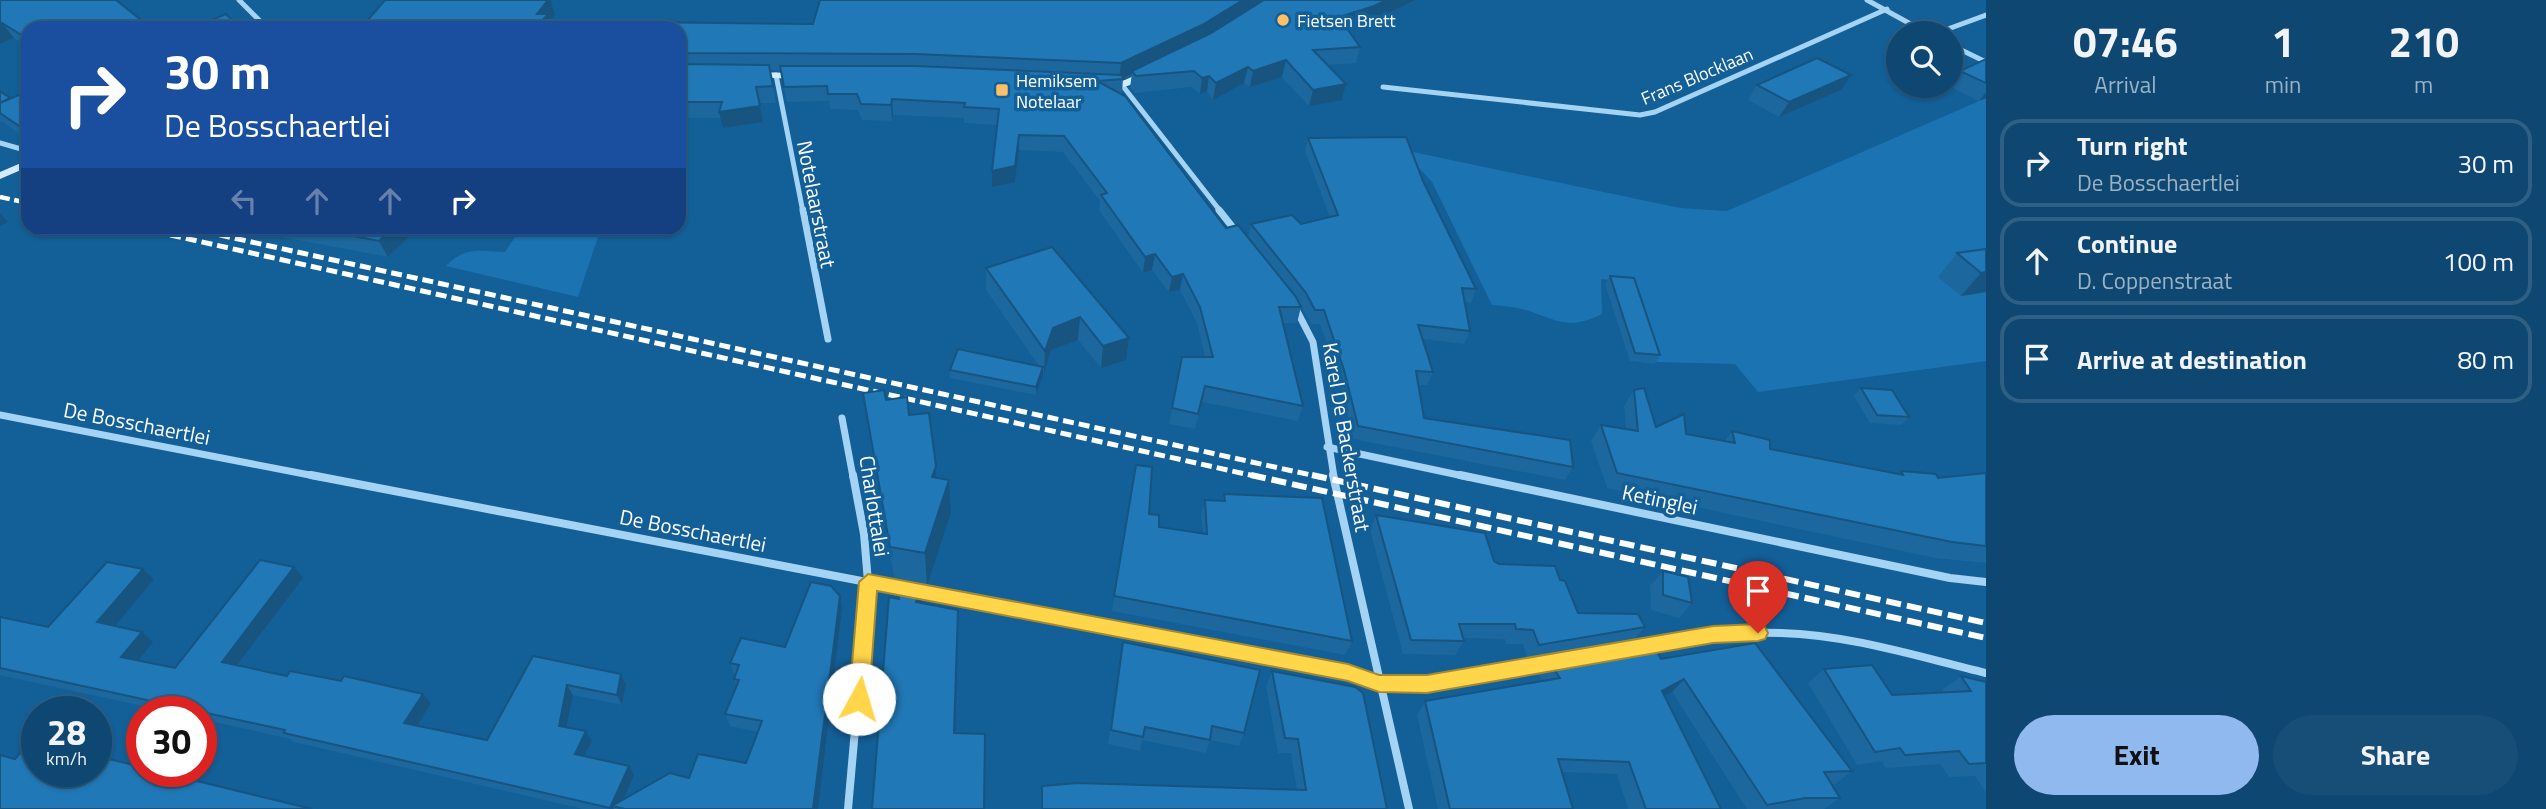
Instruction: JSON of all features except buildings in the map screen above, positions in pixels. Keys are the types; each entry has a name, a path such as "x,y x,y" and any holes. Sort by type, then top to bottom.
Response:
{"street":[{"path":"239,0 260,21"},
{"path":"1867,0 1907,21"},
{"name":"Frans Blocklaan","path":"1383,86 1640,115 1655,112 1887,9"},
{"path":"1963,23 1986,15"},
{"path":"1963,51 1986,62"},
{"path":"1098,86 1122,85 1157,68"},
{"path":"734,75 809,76"},
{"name":"Notelaarstraat","path":"776,75 828,339"},
{"path":"1122,85 1242,238"},
{"path":"0,143 21,149"},
{"path":"0,176 21,166"},
{"name":"Karel De Backerstraat","path":"1289,300 1305,322 1313,342 1327,447 1409,809"},
{"name":"De Bosschaertlei","path":"0,415 1348,673 1379,684 1427,684 1554,663"},
{"name":"Charlottalei","path":"842,418 864,534 868,582 848,809"},
{"name":"Ketinglei","path":"1327,447 1950,578 1986,582"},
{"path":"1633,649 1713,634 1803,634 1860,643 1986,673"}],"shaded area":[{"path":"1986,98 1986,361 1758,392 1735,364 1656,362 1632,283 1601,279 1602,314 1580,322 1563,322 1522,309 1492,305 1432,182 1418,167 1413,152 1680,208 1727,211"},
{"path":"516,235 599,235 578,297 446,266 466,253 505,252"}],"railway":[{"path":"0,197 21,202"},
{"path":"170,235 1259,477"},
{"path":"220,235 1320,477"},
{"path":"1251,475 1986,638"},
{"path":"1312,475 1986,623"}],"place":[{"name":"Fietsen Brett","path":"1283,20"},
{"name":"Hemiksem Notelaar","path":"1002,90"}],"route":[{"path":"859,699 868,582 1348,673 1379,684 1427,684 1713,634 1758,633"}]}
